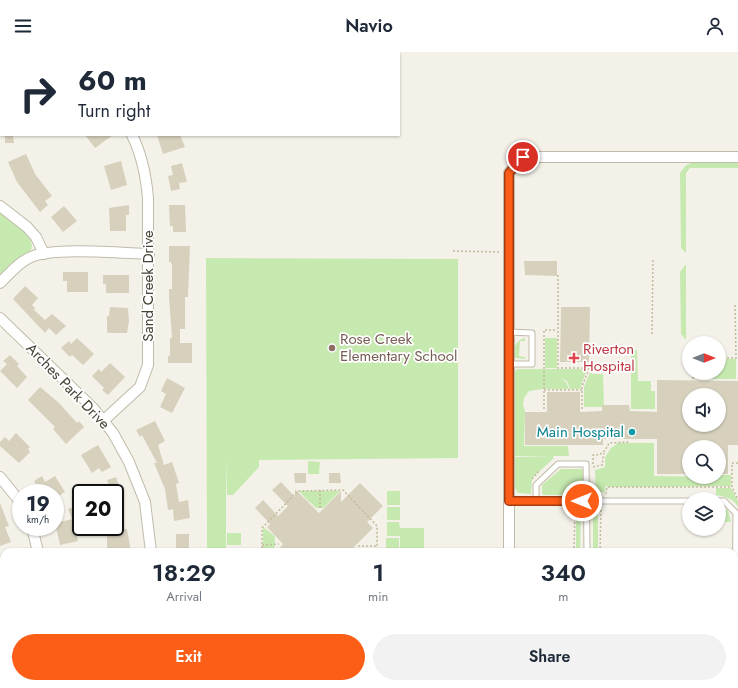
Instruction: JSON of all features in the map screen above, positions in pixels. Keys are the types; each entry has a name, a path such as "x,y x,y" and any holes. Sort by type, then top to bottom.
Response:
{"street":[{"name":"Sand Creek Drive","path":"104,421 132,397 140,387 148,365 148,198 145,174 139,150 132,136"},
{"path":"509,548 509,173 523,157 738,158"},
{"path":"0,206 27,227 36,237 44,254"},
{"path":"0,283 12,271 31,257 54,252 149,254"},
{"name":"Arches Park Drive","path":"0,318 93,408 113,433 129,462 145,502 151,548"},
{"path":"0,477 12,492"},
{"path":"34,536 37,548"}],"lane":[{"path":"509,332 532,333 532,364 509,364"},
{"path":"536,500 536,485 558,464 586,464 587,548"},
{"path":"509,501 682,501"},
{"path":"726,504 736,513 737,548"}],"path":[{"path":"453,251 499,252"},
{"path":"652,334 653,258"},
{"path":"558,275 558,368 589,368"},
{"path":"726,358 736,358 735,304"},
{"path":"544,409 544,330 558,330"},
{"path":"582,409 582,390 589,368 588,363"},
{"path":"544,390 582,390"},
{"path":"593,466 602,465 604,452 609,443 630,442"},
{"path":"593,455 599,455 604,452"},
{"path":"738,463 732,463 732,487 738,500"},
{"path":"602,494 606,494 607,487 732,487"},
{"path":"320,490 320,508"},
{"path":"279,544 262,545 262,528 298,491 343,490 377,526 377,546 358,546"},
{"path":"574,548 575,507"},
{"path":"600,548 601,508"}],"green space":[{"path":"695,162 738,162 738,168 690,168 686,173 686,253 681,248 680,173 686,165"},
{"path":"0,213 22,229 31,241 32,246 30,252 17,260 0,277"},
{"name":"Rose Creek Elementary School","path":"206,258 458,259 458,458 259,460 259,467 233,495 227,495 226,461 226,548 207,548"},
{"path":"686,264 686,336 683,336 681,334 680,272"},
{"path":"525,338 525,341 520,341 519,356 525,357 526,359 516,358 514,352 515,346 519,341"},
{"path":"545,338 557,338 557,368 545,368"},
{"path":"631,350 637,350 638,381 651,381 651,391 655,391 655,409 631,409"},
{"path":"726,359 736,359 736,379 726,379"},
{"path":"517,369 587,369 580,389 570,389 567,381 560,378 566,382 569,389 546,389 543,387 543,389 529,391 524,398 524,446 568,446 569,456 514,456 514,373"},
{"path":"590,372 592,374 603,374 604,407 584,407 584,387"},
{"path":"618,443 654,443 654,476 682,476 682,484 726,484 726,475 731,475 731,486 607,487 606,485 605,492 596,492 595,470 605,467 605,458 609,450 609,454 610,449"},
{"path":"553,456 554,458 532,478 531,494 518,493 515,488 515,457"},
{"path":"308,461 320,462 319,474 308,474"},
{"path":"561,469 581,469 584,471 583,494 542,494 542,485"},
{"path":"716,488 731,488 738,501 738,507 726,497 726,492 716,492"},
{"path":"299,491 340,491 323,508 316,508"},
{"path":"387,491 400,491 400,505 387,505"},
{"path":"387,507 400,507 400,520 387,520"},
{"path":"576,508 580,509 581,512 580,548 576,548"},
{"path":"598,509 598,548 593,548 593,516"},
{"path":"726,509 728,510 731,522 726,522"},
{"path":"387,522 399,522 400,528 424,528 424,548 400,548 400,536 387,536"},
{"path":"263,527 275,536 274,548 263,548"},
{"path":"227,533 241,533 241,545 227,545"},
{"path":"386,538 399,538 399,548 386,548"}],"building":[{"path":"5,136 13,136 14,143 5,143"},
{"path":"86,136 112,136 95,148"},
{"path":"157,136 180,136 185,147 163,154"},
{"path":"26,154 35,174 52,196 45,201 48,205 40,212 17,182 8,162"},
{"path":"121,161 127,185 111,190 104,166"},
{"path":"182,163 187,182 179,183 180,189 171,191 168,176 173,175 171,166"},
{"path":"129,205 129,215 126,215 126,231 110,231 109,208"},
{"path":"169,205 185,205 186,232 173,232 173,226 170,226"},
{"path":"64,206 77,221 63,232 51,217"},
{"path":"169,246 190,246 188,297 185,297 185,329 180,329 180,343 192,343 192,363 168,363 168,356 170,356 170,338 172,338 169,289 172,289 172,266 171,262 169,262"},
{"path":"524,261 557,261 557,276 525,275"},
{"path":"63,272 88,272 88,292 67,292 67,281 63,281"},
{"path":"103,275 129,275 129,293 106,293 106,284 103,284"},
{"path":"25,286 38,298 32,305 35,308 34,310 45,320 52,314 66,326 56,335 49,328 45,333 13,299"},
{"path":"110,307 128,308 129,321 127,333 108,333 107,316 109,316"},
{"path":"561,307 590,307 589,362 560,362"},
{"path":"77,338 94,354 83,365 72,355 70,357 61,348 69,341 71,344"},
{"path":"10,355 19,364 17,366 27,377 17,388 0,371 7,364 3,361"},
{"path":"110,363 125,377 108,395 102,390 104,388 92,376 99,369 101,372"},
{"path":"167,378 185,388 172,413 160,407 166,394 161,391"},
{"name":"Main Hospital","path":"657,380 738,381 738,445 728,445 728,474 726,474 726,440 682,440 682,474 657,474 657,439 603,439 603,445 525,445 525,412 547,412 547,392 580,392 580,412 602,411 602,405 629,405 630,411 657,412"},
{"path":"40,387 59,403 77,423 79,421 84,427 66,444 53,429 55,427 28,400"},
{"path":"155,421 165,441 158,445 164,465 172,462 179,483 176,484 179,502 188,500 190,518 174,521 173,509 168,510 165,489 154,463 157,463 142,435 140,437 136,430"},
{"path":"16,433 30,447 28,449 30,452 19,463 0,446 0,442 5,437 9,441"},
{"path":"98,445 111,467 102,472 99,468 92,473 81,455"},
{"path":"294,473 306,473 306,483 295,483"},
{"path":"329,473 340,473 341,483 329,483"},
{"path":"42,476 45,482 55,476 60,484 36,484 34,481"},
{"path":"116,477 118,484 109,484 107,480"},
{"path":"281,482 295,497 295,489 319,513 341,491 341,502 360,483 383,506 367,522 373,528 354,547 355,548 280,548 283,544 267,527 270,524 255,508 263,500 278,516 288,506 272,490"},
{"path":"0,503 9,526 5,527 11,542 0,546"},
{"path":"72,507 72,519 68,509"},
{"path":"72,519 72,536 77,536 78,541 60,545 58,536 64,536 64,521"},
{"path":"124,529 127,529 130,548 107,548 107,536 124,536"},
{"path":"176,534 189,534 189,548 176,548"}],"place":[{"name":"Rose Creek Elementary School","path":"332,348"},
{"name":"Riverton Hospital","path":"574,358"},
{"name":"Main Hospital","path":"632,432"}],"route":[{"path":"523,157 509,173 509,501 582,501"}]}
